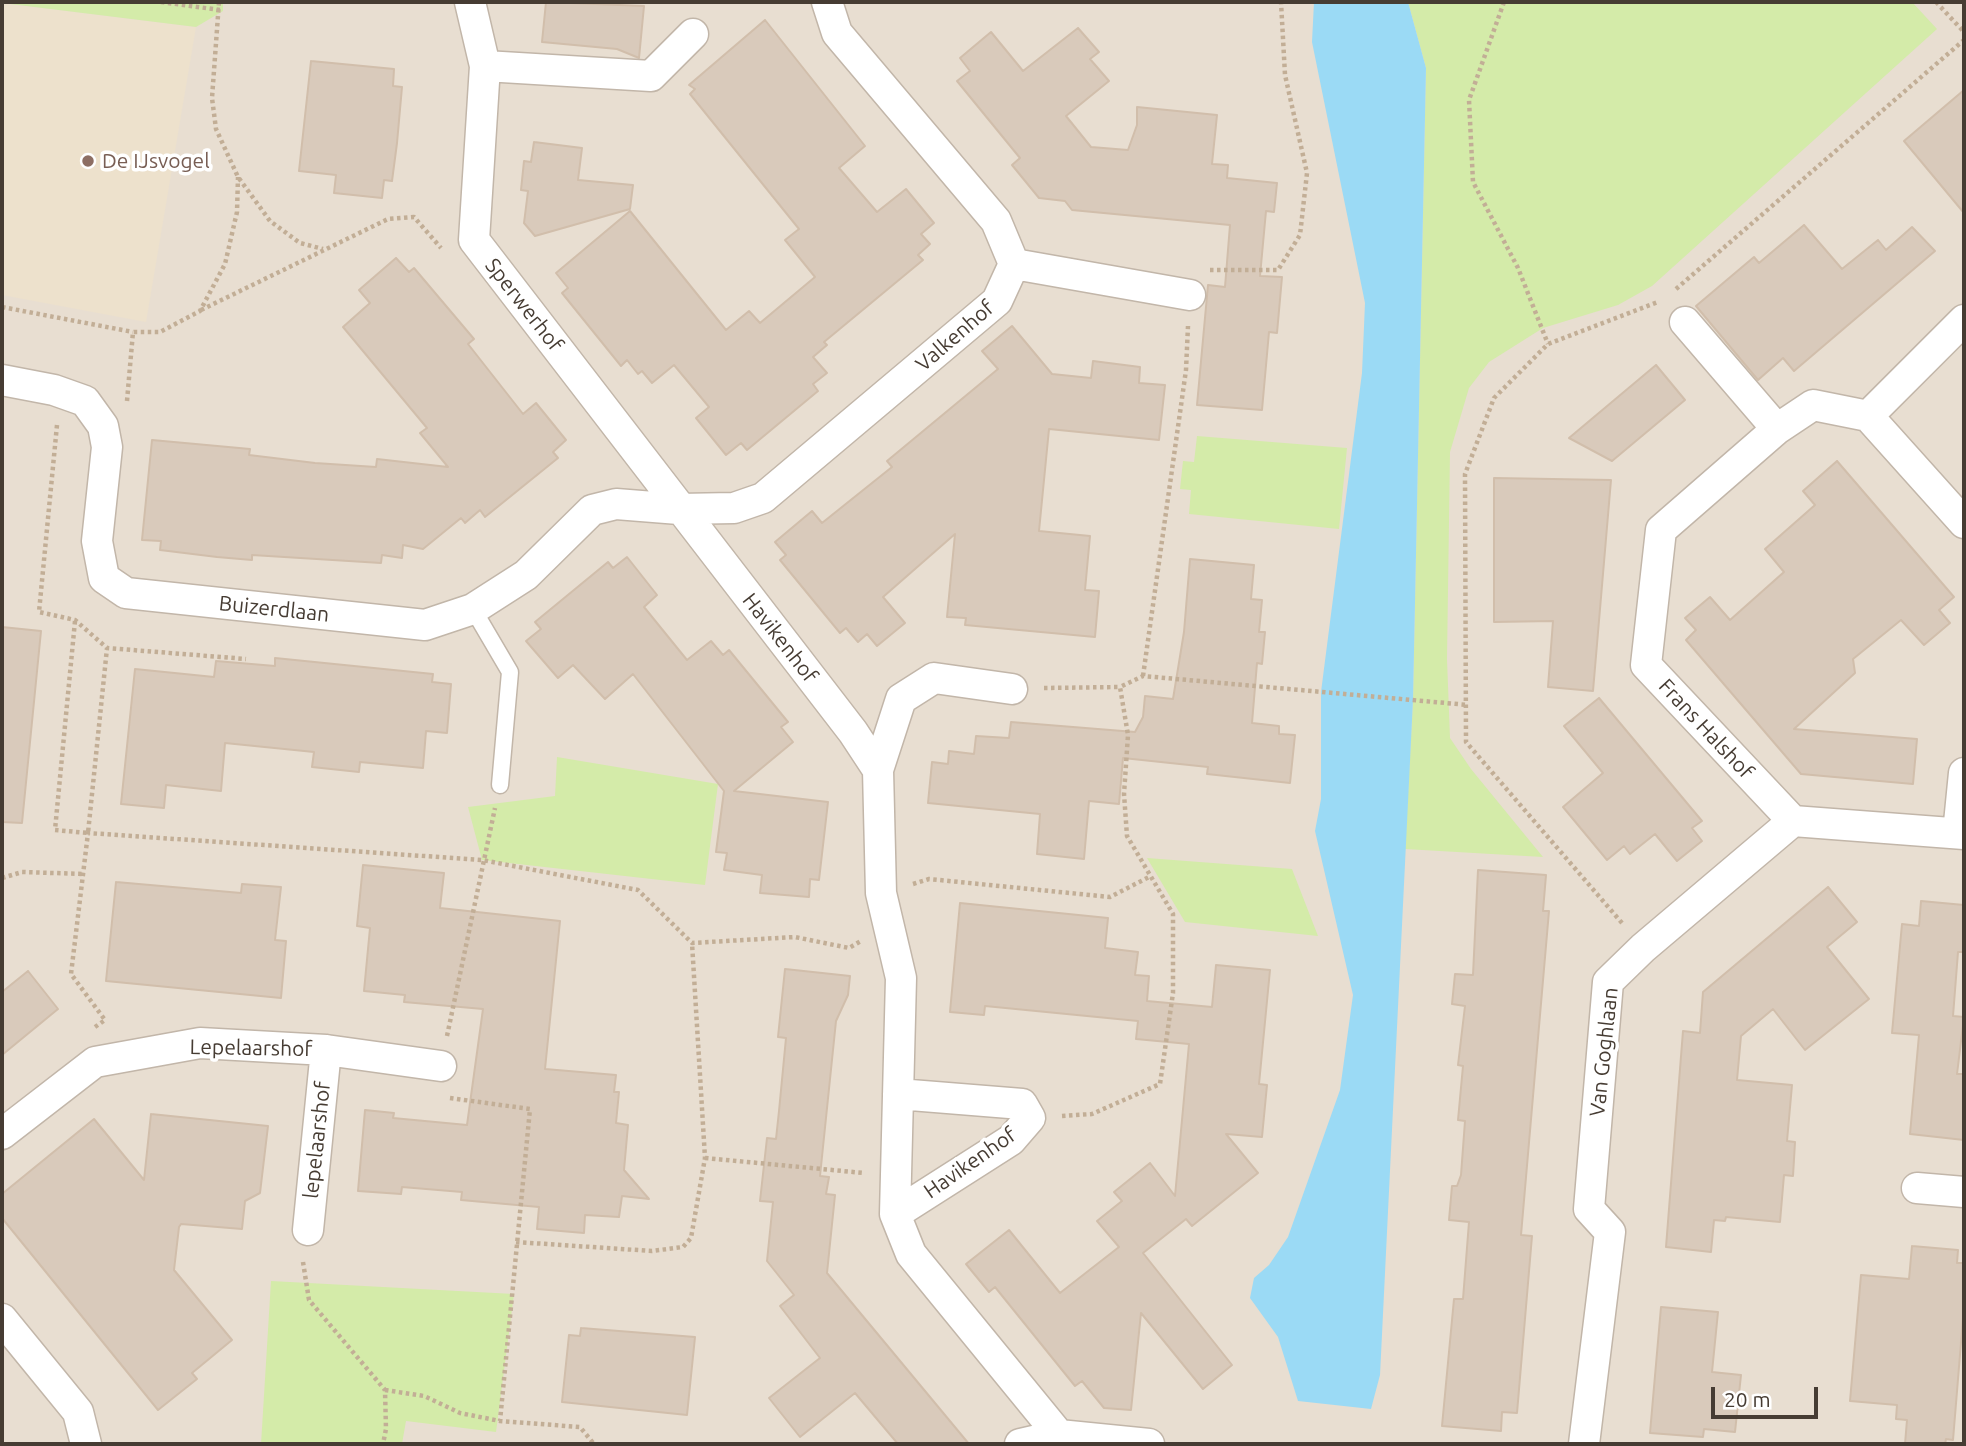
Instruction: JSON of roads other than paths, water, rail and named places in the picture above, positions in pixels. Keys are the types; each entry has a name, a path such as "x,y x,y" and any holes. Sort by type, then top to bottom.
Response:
{"street":[{"name":"Sperwerhof","path":"470,2 485,65 474,240 679,509"},
{"path":"827,2 837,33 996,221 1014,264 1190,295"},
{"path":"485,65 651,76 693,34"},
{"name":"Valkenhof","path":"679,509 734,509 763,498 997,301 1014,264"},
{"path":"1964,320 1868,416 1964,523"},
{"path":"1685,322 1777,429"},
{"name":"Buizerdlaan","path":"2,380 54,390 85,401 103,426 107,447 97,541 104,578 126,593 425,625 473,609 526,575 592,510 616,504 679,509"},
{"name":"Frans Halshof","path":"1793,821 1646,665 1661,530 1777,429 1814,405 1868,416"},
{"name":"Havikenhof","path":"679,509 853,732 878,770"},
{"name":"Havikenhof","path":"1012,689 934,678 901,699 878,770 881,893 901,978 895,1214 911,1254 1059,1435"},
{"path":"1793,821 1961,834 1964,773"},
{"name":"Van Goghlaan","path":"1584,1444 1610,1232 1589,1209 1608,982 1643,948 1793,821"},
{"name":"Lepelaarshof","path":"2,1135 95,1062 200,1043 326,1050 441,1066"},
{"name":"lepelaarshof","path":"308,1230 326,1050"},
{"name":"Havikenhof","path":"895,1214 1011,1140 1030,1118 1022,1104 898,1094"},
{"path":"1917,1188 1964,1192"},
{"path":"2,1319 78,1412 86,1444"},
{"path":"1020,1444 1059,1435 1149,1444"}],"lane":[{"path":"473,609 510,672 500,785"}],"water":[{"path":"1314,2 1408,2 1426,68 1413,700 1380,1375 1371,1409 1298,1401 1278,1337 1250,1298 1254,1278 1269,1265 1288,1237 1340,1090 1353,995 1315,831 1321,799 1321,692 1362,373 1365,303 1312,42"}],"place":[{"name":"De IJsvogel","path":"88,161"}]}
